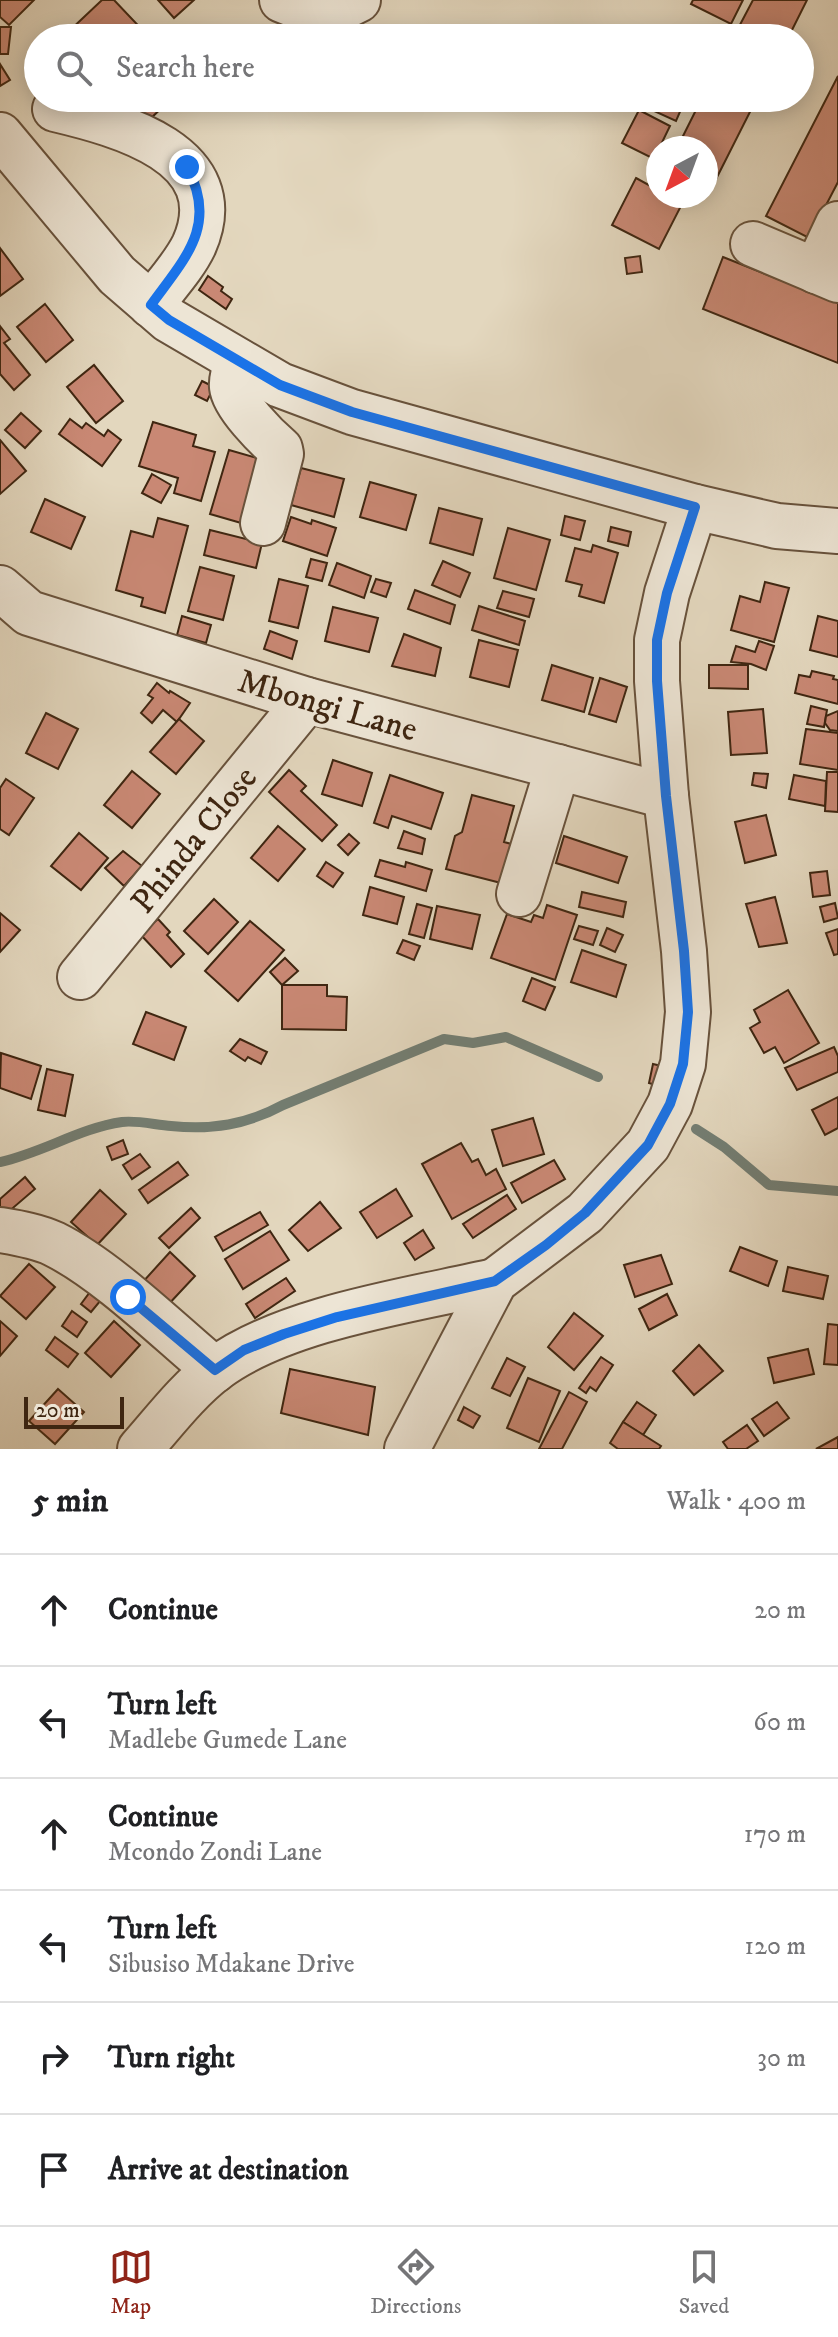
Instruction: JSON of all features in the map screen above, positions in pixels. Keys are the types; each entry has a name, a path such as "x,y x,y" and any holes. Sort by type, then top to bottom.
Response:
{"street":[{"path":"282,0 299,8 319,11 342,9 358,0"},
{"path":"68,112 105,121 143,137 178,158 193,178 201,200 200,223 193,246 151,305"},
{"path":"0,135 117,275 169,320 280,385 352,412 695,507 830,537"},
{"path":"753,244 827,275 838,224"},
{"path":"238,361 232,381 233,392 258,430 280,449 271,524 312,397"},
{"path":"140,1449 215,1370 244,1350 311,1325 495,1281 546,1245 594,1204 648,1145 670,1104 683,1064 688,1012 666,796 657,640 667,593 695,507"},
{"name":"Mbongi Lane","path":"4,606 307,700 666,796"},
{"name":"Phinda Close","path":"80,977 307,700"},
{"path":"519,894 558,767"},
{"path":"0,1230 53,1244 87,1265 215,1370"},
{"path":"407,1449 495,1281"}],"building":[{"path":"0,0 34,0 9,25 0,17"},
{"path":"102,0 114,0 137,24 77,24"},
{"path":"158,0 194,0 174,18"},
{"path":"693,0 743,0 731,24 691,4"},
{"path":"753,0 807,0 795,24 740,24"},
{"path":"0,27 11,27 8,54 0,54"},
{"path":"0,64 10,80 0,86"},
{"path":"838,76 838,182 809,238 766,216"},
{"path":"137,112 157,112 147,122"},
{"path":"638,112 670,126 665,136 646,136 646,155 622,143"},
{"path":"656,112 680,112 676,121"},
{"path":"695,112 750,112 718,175 718,136 683,136"},
{"path":"636,178 646,183 646,208 680,208 659,249 612,225"},
{"path":"0,248 23,279 0,296"},
{"path":"640,256 642,272 627,274 625,258"},
{"path":"723,257 838,303 838,363 703,309"},
{"path":"208,276 223,287 221,291 232,299 226,309 199,290"},
{"path":"45,304 73,340 46,362 17,327"},
{"path":"0,326 10,339 4,343 30,375 14,390 0,374"},
{"path":"94,365 123,401 96,423 67,387"},
{"path":"202,381 214,387 207,401 195,395"},
{"path":"21,413 41,431 25,448 5,430"},
{"path":"70,419 82,428 86,423 104,436 108,430 121,440 102,466 59,434"},
{"path":"153,422 196,435 193,446 215,452 201,501 174,493 178,478 139,466"},
{"path":"0,440 26,471 0,494"},
{"path":"229,450 274,463 255,527 210,514"},
{"path":"301,468 344,479 334,517 291,505"},
{"path":"152,474 171,485 161,503 142,493"},
{"path":"370,482 416,495 406,530 360,517"},
{"path":"45,499 85,517 71,549 31,532"},
{"path":"439,508 482,519 473,555 430,543"},
{"path":"565,516 585,521 580,540 561,535"},
{"path":"291,517 336,528 327,556 283,541"},
{"path":"158,518 188,526 165,613 141,606 143,598 116,590 131,531 153,537"},
{"path":"611,527 631,532 628,546 608,541"},
{"path":"508,528 550,540 536,590 494,578"},
{"path":"210,530 262,543 256,568 204,555"},
{"path":"593,545 618,553 604,603 579,596 582,585 566,581 575,548 591,552"},
{"path":"311,559 327,563 322,581 306,577"},
{"path":"443,561 470,573 460,597 432,585"},
{"path":"337,563 371,576 364,598 329,585"},
{"path":"200,567 234,576 223,620 188,611"},
{"path":"279,579 308,586 298,628 269,621"},
{"path":"376,579 391,583 386,597 371,592"},
{"path":"765,582 789,588 774,642 731,630 740,596 760,602"},
{"path":"415,590 455,605 450,624 408,609"},
{"path":"503,591 534,599 529,617 497,608"},
{"path":"479,606 525,621 519,645 472,630"},
{"path":"333,607 378,618 369,652 325,641"},
{"path":"182,616 211,625 206,643 177,635"},
{"path":"818,616 838,621 838,657 810,650"},
{"path":"270,631 297,641 292,659 264,649"},
{"path":"404,634 441,648 435,676 392,666"},
{"path":"479,640 518,650 509,687 470,677"},
{"path":"759,641 774,646 766,670 751,664 731,662 736,646 755,652"},
{"path":"552,665 593,678 584,712 542,700"},
{"path":"709,665 748,665 748,689 709,688"},
{"path":"812,671 834,676 833,679 838,680 838,704 795,693 799,675 810,677"},
{"path":"600,678 627,687 616,722 589,714"},
{"path":"157,683 190,703 177,722 163,710 152,723 141,713 153,698 148,695"},
{"path":"811,706 827,710 824,727 807,724"},
{"path":"763,709 767,753 731,755 728,712"},
{"path":"838,711 838,731 830,730 825,723 826,716"},
{"path":"46,713 78,729 58,769 26,753"},
{"path":"179,719 204,741 176,774 150,752"},
{"path":"806,729 838,733 838,770 800,764"},
{"path":"333,760 372,773 362,806 322,794"},
{"path":"289,770 306,786 301,791 337,825 322,841 269,792"},
{"path":"132,771 160,794 132,828 104,805"},
{"path":"827,772 838,772 838,812 825,811"},
{"path":"754,773 768,774 766,788 752,785"},
{"path":"390,775 443,793 431,829 392,816 388,828 374,823"},
{"path":"794,775 826,781 825,806 789,799"},
{"path":"6,779 34,798 9,835 0,829 0,788"},
{"path":"472,795 514,806 504,842 515,845 505,884 446,869 455,836 462,832"},
{"path":"766,815 776,855 745,863 735,822"},
{"path":"278,826 305,849 278,881 251,858"},
{"path":"404,831 425,839 422,854 398,848"},
{"path":"79,833 108,858 81,890 51,866"},
{"path":"349,834 359,843 348,855 338,845"},
{"path":"564,836 627,857 618,883 556,863"},
{"path":"123,851 142,866 124,886 105,868"},
{"path":"380,860 405,867 406,862 432,870 426,891 375,876"},
{"path":"326,862 343,873 333,887 317,876"},
{"path":"827,871 830,895 813,897 810,873"},
{"path":"370,887 404,897 397,924 363,915"},
{"path":"582,892 626,902 623,917 579,907"},
{"path":"775,897 787,943 759,947 746,904"},
{"path":"214,899 238,922 208,954 184,931"},
{"path":"835,903 838,918 824,922 820,907"},
{"path":"417,904 432,908 424,938 409,934"},
{"path":"547,905 577,915 555,980 491,958 507,914 531,922 534,915 543,918"},
{"path":"437,906 480,915 472,949 430,939"},
{"path":"0,913 20,930 0,952"},
{"path":"158,919 184,954 171,967 140,934"},
{"path":"250,921 284,950 238,1001 205,971"},
{"path":"579,926 598,931 593,945 574,939"},
{"path":"607,928 623,935 615,952 600,945"},
{"path":"838,929 838,954 834,955 826,933"},
{"path":"403,940 420,946 414,960 397,953"},
{"path":"582,950 626,965 616,997 571,982"},
{"path":"285,958 298,971 282,985 270,972"},
{"path":"532,978 555,987 545,1010 523,1001"},
{"path":"282,985 327,985 327,996 347,997 346,1030 282,1029"},
{"path":"788,990 819,1043 784,1063 775,1047 764,1053 750,1028 760,1022 754,1010"},
{"path":"146,1012 186,1027 174,1060 133,1044"},
{"path":"240,1039 267,1052 261,1064 248,1057 245,1061 230,1051"},
{"path":"834,1047 838,1056 838,1072 797,1090 785,1068"},
{"path":"1,1053 41,1066 31,1099 0,1088"},
{"path":"653,1064 666,1067 659,1086 649,1083"},
{"path":"47,1069 73,1075 65,1116 38,1110"},
{"path":"838,1097 838,1128 825,1135 812,1110"},
{"path":"533,1118 544,1154 503,1166 492,1130"},
{"path":"123,1140 128,1154 112,1160 107,1147"},
{"path":"461,1143 472,1162 478,1159 486,1175 496,1169 506,1189 452,1219 422,1164"},
{"path":"140,1154 150,1167 132,1179 123,1165"},
{"path":"554,1160 565,1179 522,1203 511,1183"},
{"path":"178,1162 188,1175 148,1203 139,1190"},
{"path":"25,1177 35,1189 0,1219 0,1199"},
{"path":"396,1189 412,1216 377,1238 360,1212"},
{"path":"100,1190 126,1214 97,1245 71,1222"},
{"path":"507,1195 516,1209 473,1238 463,1224"},
{"path":"320,1202 341,1228 308,1251 289,1230"},
{"path":"191,1208 200,1218 169,1248 159,1238"},
{"path":"260,1212 268,1225 223,1251 215,1237"},
{"path":"423,1230 434,1248 415,1260 404,1243"},
{"path":"270,1231 289,1260 243,1289 225,1259"},
{"path":"740,1247 777,1261 768,1286 730,1271"},
{"path":"170,1252 195,1276 166,1307 141,1284"},
{"path":"661,1255 672,1284 635,1297 624,1265"},
{"path":"29,1264 55,1287 26,1319 0,1296"},
{"path":"788,1267 828,1276 823,1299 783,1291"},
{"path":"286,1278 295,1291 255,1318 246,1304"},
{"path":"90,1292 101,1300 91,1312 81,1304"},
{"path":"667,1294 677,1315 649,1330 639,1309"},
{"path":"72,1311 87,1322 77,1337 62,1326"},
{"path":"574,1313 603,1336 574,1370 548,1347"},
{"path":"0,1321 17,1336 0,1356"},
{"path":"114,1321 140,1345 111,1377 85,1353"},
{"path":"828,1324 838,1325 838,1365 824,1364"},
{"path":"55,1337 78,1354 68,1367 46,1350"},
{"path":"699,1345 723,1371 694,1395 673,1371"},
{"path":"808,1349 814,1374 774,1383 768,1358"},
{"path":"601,1357 613,1365 596,1391 590,1387 586,1393 579,1388"},
{"path":"507,1358 525,1367 510,1396 492,1388"},
{"path":"290,1369 375,1387 368,1435 281,1413"},
{"path":"528,1378 560,1391 539,1442 507,1428"},
{"path":"58,1389 84,1412 55,1444 29,1421"},
{"path":"569,1392 587,1402 562,1449 539,1449"},
{"path":"637,1402 656,1415 643,1435 623,1422"},
{"path":"777,1402 789,1418 764,1436 752,1419"},
{"path":"464,1407 480,1416 473,1428 458,1420"},
{"path":"623,1422 661,1446 659,1449 618,1449 610,1443"},
{"path":"747,1425 758,1441 746,1449 728,1449 723,1442"},
{"path":"838,1437 838,1449 816,1449"}],"waterway":[{"path":"0,1162 122,1122 201,1127 242,1121 444,1039 473,1043 506,1037 598,1077"},
{"path":"696,1129 724,1147 769,1185 838,1191"}],"route":[{"path":"128,1297 215,1370 244,1350 337,1317 495,1281 585,1213 648,1145 670,1104 683,1064 688,1012 666,796 657,640 667,593 695,507 352,412 280,385 169,320 151,305 193,246 200,223 201,200 187,167"}]}
